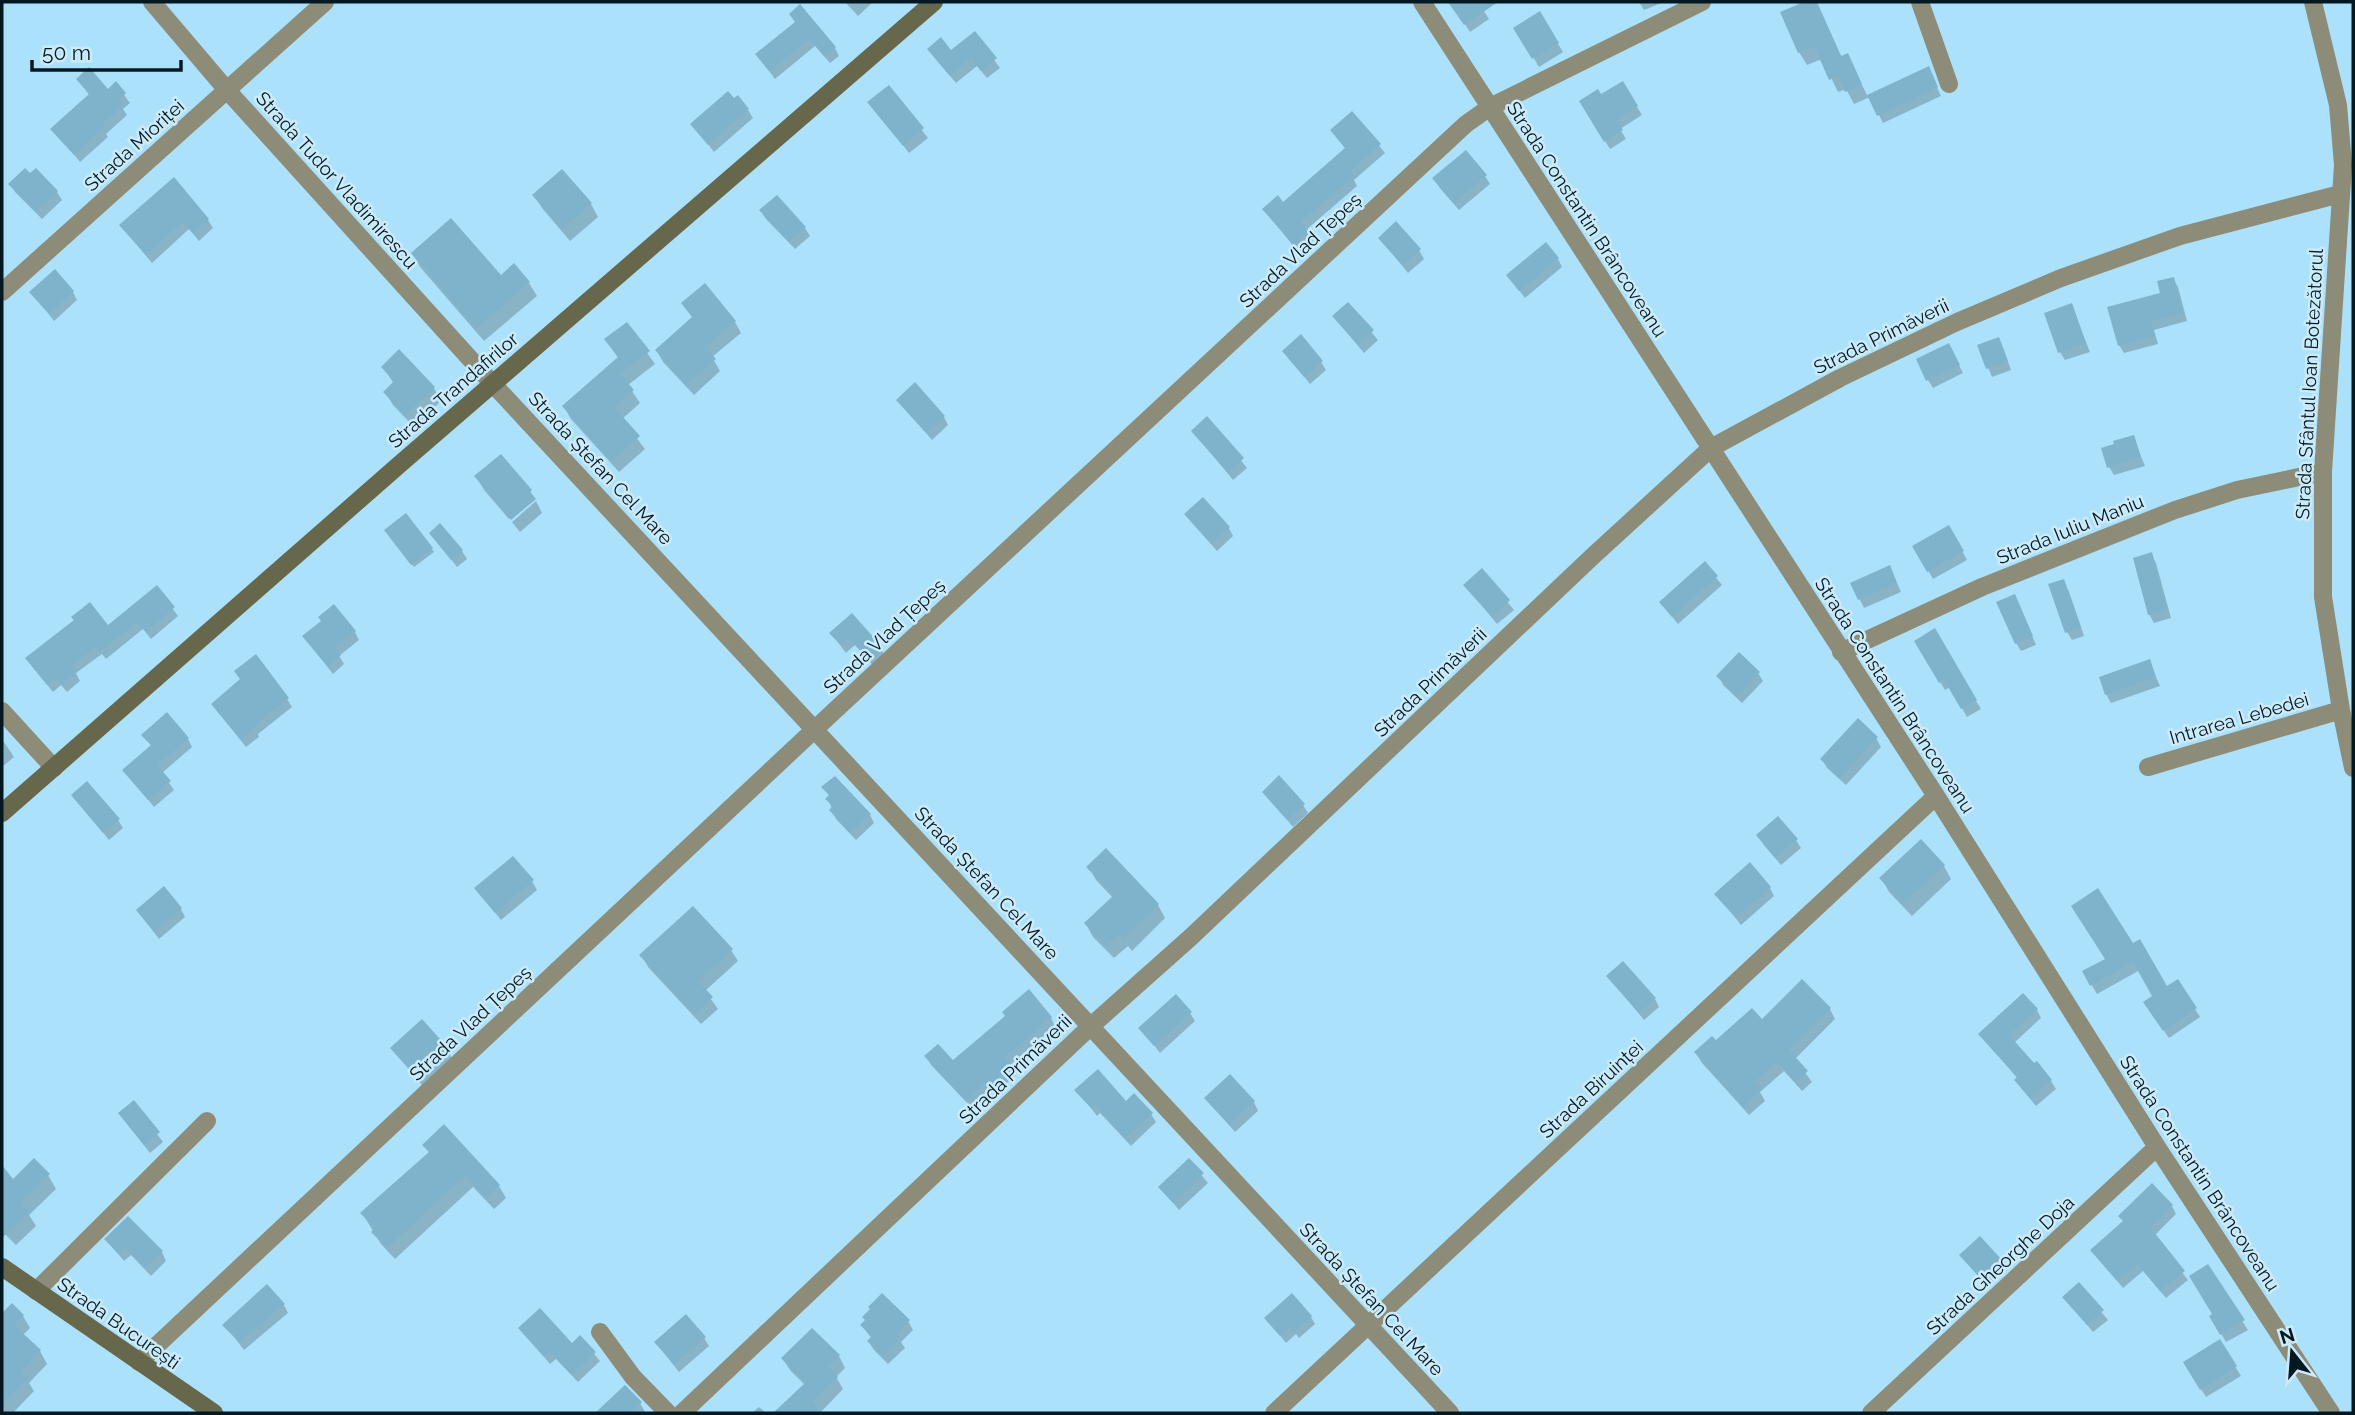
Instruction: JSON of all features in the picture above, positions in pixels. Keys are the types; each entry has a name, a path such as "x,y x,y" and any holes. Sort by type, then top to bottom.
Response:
{"main road":[{"name":"Strada Trandafirilor","path":"2,813 925,5"},
{"name":"Strada București","path":"2,1267 214,1413"}],"street":[{"name":"Strada Tudor Vladimirescu","path":"152,2 226,89 492,383"},
{"name":"Strada Mioriței","path":"2,292 325,2"},
{"name":"Strada Constantin Brâncoveanu","path":"1422,2 1936,796 2157,1147 2331,1413"},
{"name":"Strada Vlad Țepeș","path":"139,1362 1466,124 1490,107 1702,2"},
{"path":"1920,2 1949,83"},
{"name":"Strada Sfântul Ioan Botezătorul","path":"2314,2 2338,104 2343,165 2323,472 2323,597 2353,768"},
{"name":"Strada Primăverii","path":"682,1413 1090,1026 1211,919 1594,555 1711,448 1840,378 1956,322 2061,278 2180,236 2340,194"},
{"name":"Strada Ștefan Cel Mare","path":"492,383 1450,1413"},
{"name":"Strada Iuliu Maniu","path":"1841,652 1982,587 2175,510 2237,490 2323,472"},
{"name":"Intrarea Lebedei","path":"2148,767 2341,710"},
{"path":"2,711 54,768"},
{"name":"Strada Biruinței","path":"1275,1413 1936,796"},
{"path":"36,1291 207,1121"},
{"name":"Strada Gheorghe Doja","path":"1871,1413 2157,1147"},
{"path":"600,1332 633,1377 668,1413"}],"building":[{"path":"1448,2 1498,2 1464,25"},
{"path":"1804,2 1817,2 1841,56 1848,53 1862,84 1845,92 1838,76 1829,80 1814,46 1798,53 1780,12"},
{"path":"800,4 836,47 824,56 810,39 769,71 755,54 795,22 789,14"},
{"path":"1540,11 1559,43 1532,59 1513,28"},
{"path":"975,31 997,58 981,71 971,58 950,76 927,49 941,37 951,50"},
{"path":"1929,66 1938,87 1877,116 1867,95"},
{"path":"89,67 108,89 116,81 126,93 119,100 123,105 102,125 104,128 74,155 50,129 89,94 76,79"},
{"path":"1623,81 1638,106 1616,120 1623,130 1604,142 1579,101 1598,89 1601,94"},
{"path":"889,85 924,128 903,146 867,102"},
{"path":"728,91 734,98 738,95 749,109 708,145 690,124"},
{"path":"1352,111 1381,144 1350,172 1354,176 1301,222 1309,231 1294,245 1262,209 1278,195 1283,202 1345,148 1330,130"},
{"path":"1466,150 1487,175 1453,203 1432,178"},
{"path":"25,168 30,173 36,168 58,191 36,212 8,184"},
{"path":"562,169 592,203 562,229 532,195"},
{"path":"174,177 209,219 193,233 183,222 146,255 119,225"},
{"path":"777,195 806,227 789,242 759,210"},
{"path":"451,218 501,275 514,263 530,282 476,329 411,253"},
{"path":"1396,221 1421,249 1402,265 1378,238"},
{"path":"1546,242 1559,258 1519,291 1506,275"},
{"path":"55,269 74,291 49,314 29,292"},
{"path":"2174,277 2183,313 2151,322 2155,336 2118,346 2107,307 2160,293 2157,281"},
{"path":"705,283 736,321 705,347 716,359 686,385 655,350 692,317 681,303"},
{"path":"1348,302 1374,330 1358,345 1332,316"},
{"path":"2072,303 2086,343 2058,353 2044,313"},
{"path":"627,322 650,351 620,374 634,390 614,407 640,436 611,462 562,406 618,357 604,339"},
{"path":"1301,334 1323,361 1304,377 1282,351"},
{"path":"1999,337 2008,361 1986,369 1977,345"},
{"path":"1949,343 1960,365 1926,381 1916,359"},
{"path":"399,349 435,387 405,415 383,392 394,381 381,367"},
{"path":"915,382 945,416 926,433 896,400"},
{"path":"1207,416 1244,458 1228,473 1191,431"},
{"path":"2134,435 2141,457 2107,468 2101,448 2114,444 2113,441"},
{"path":"501,454 532,490 530,492 536,499 511,520 474,476"},
{"path":"1203,497 1230,527 1211,544 1184,514"},
{"path":"406,513 433,548 411,565 384,530"},
{"path":"440,523 463,550 451,560 429,533"},
{"path":"1949,525 1964,551 1927,572 1912,546"},
{"path":"2152,552 2167,610 2148,615 2133,558"},
{"path":"1705,561 1718,576 1672,617 1659,602"},
{"path":"1890,565 1897,583 1858,600 1850,583"},
{"path":"1482,568 1510,600 1492,617 1463,585"},
{"path":"2064,579 2081,627 2065,633 2048,584"},
{"path":"157,585 175,607 146,632 137,622 100,652 96,647 72,665 77,672 61,685 56,678 47,685 25,658 74,620 71,617 90,602 108,625"},
{"path":"2015,594 2033,636 2015,644 1996,602"},
{"path":"334,604 356,631 335,647 341,655 328,667 302,636 321,621 318,617"},
{"path":"852,613 883,648 869,660 849,638 841,645 829,633"},
{"path":"1935,628 1977,700 1961,709 1944,680 1939,683 1914,641"},
{"path":"1739,652 1760,672 1737,696 1716,676"},
{"path":"256,654 289,698 254,725 256,727 241,740 211,704 240,679 234,671"},
{"path":"2150,659 2156,677 2105,695 2099,677"},
{"path":"167,712 189,738 157,765 171,781 148,800 122,770 151,745 141,735"},
{"path":"1858,718 1878,737 1840,778 1820,759"},
{"path":"1279,775 1305,804 1287,820 1262,792"},
{"path":"835,776 871,814 850,833 829,810 833,806 825,799 829,795 821,787"},
{"path":"87,781 120,819 103,833 71,795"},
{"path":"1778,816 1798,839 1775,858 1756,835"},
{"path":"1921,839 1945,865 1903,904 1879,878"},
{"path":"1106,848 1159,904 1124,939 1119,934 1106,946 1084,923 1114,895 1086,867"},
{"path":"513,856 534,880 495,913 474,888"},
{"path":"1750,862 1771,887 1736,918 1714,894"},
{"path":"164,886 182,908 154,932 136,910"},
{"path":"2098,888 2133,943 2140,939 2167,986 2178,979 2197,1008 2163,1031 2143,1002 2152,996 2133,962 2090,986 2082,971 2105,959 2071,906"},
{"path":"693,906 733,949 698,981 713,997 694,1014 639,955"},
{"path":"1623,961 1656,998 1639,1013 1606,976"},
{"path":"1802,979 1831,1008 1789,1050 1808,1071 1795,1082 1777,1062 1754,1082 1761,1090 1743,1107 1694,1052 1712,1036 1716,1040 1752,1008 1762,1019"},
{"path":"1029,989 1052,1017 1005,1057 1012,1066 995,1081 992,1077 966,1101 924,1056 938,1044 953,1060 1005,1016 1002,1012"},
{"path":"2023,993 2038,1009 2009,1035 2034,1063 2037,1061 2052,1080 2030,1098 2014,1080 2017,1077 1978,1034"},
{"path":"1176,994 1192,1012 1154,1046 1138,1028"},
{"path":"422,1019 449,1049 417,1078 390,1048"},
{"path":"1098,1069 1126,1101 1134,1093 1153,1113 1126,1138 1094,1105 1091,1108 1074,1090"},
{"path":"1230,1074 1255,1101 1229,1125 1204,1098"},
{"path":"134,1100 160,1132 144,1145 118,1113"},
{"path":"444,1124 500,1185 486,1198 465,1176 387,1248 371,1232 375,1228 360,1213 429,1152 422,1145"},
{"path":"34,1158 50,1174 21,1203 30,1211 2,1238 2,1165 13,1179"},
{"path":"1189,1158 1204,1173 1173,1203 1158,1187"},
{"path":"2152,1183 2173,1205 2150,1227 2185,1271 2160,1291 2138,1264 2117,1281 2090,1250 2123,1221 2118,1216"},
{"path":"128,1216 163,1251 146,1268 125,1248 119,1254 104,1239"},
{"path":"1980,1236 2002,1260 1981,1279 1959,1255"},
{"path":"2208,1264 2245,1320 2220,1335 2209,1316 2212,1314 2189,1276"},
{"path":"2079,1282 2104,1310 2087,1325 2062,1297"},
{"path":"267,1284 285,1304 239,1342 222,1325"},
{"path":"882,1293 910,1320 897,1334 901,1338 883,1357 867,1341 872,1336 860,1325 865,1320 862,1317 870,1309 868,1307"},
{"path":"1292,1293 1312,1316 1294,1332 1290,1327 1280,1336 1264,1318"},
{"path":"12,1303 24,1315 14,1325 41,1350 21,1372 28,1378 2,1405 2,1313"},
{"path":"540,1308 572,1343 580,1335 596,1352 572,1375 550,1352 544,1357 518,1328"},
{"path":"686,1314 706,1337 674,1364 654,1342"},
{"path":"812,1328 840,1355 829,1367 838,1377 812,1402 822,1413 773,1413 805,1383 781,1358"},
{"path":"2220,1339 2237,1366 2200,1390 2183,1362"},
{"path":"625,1385 642,1402 630,1413 595,1413"}]}
